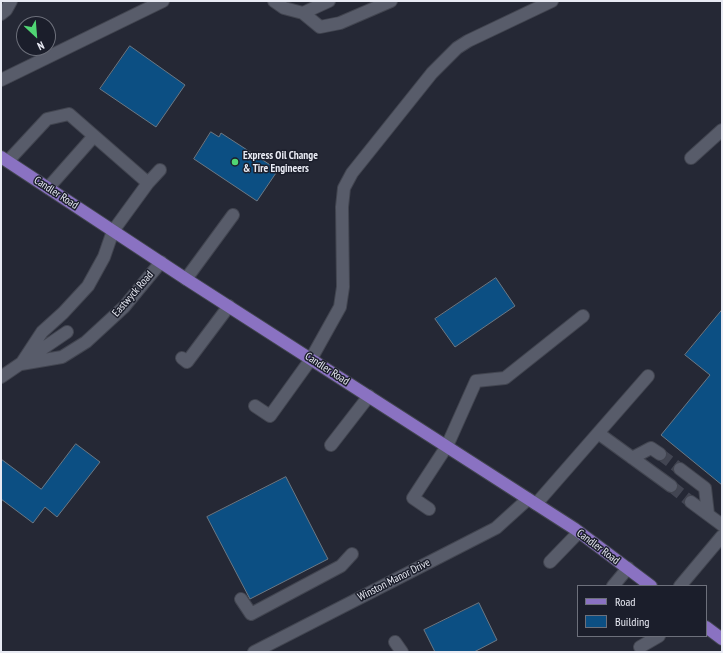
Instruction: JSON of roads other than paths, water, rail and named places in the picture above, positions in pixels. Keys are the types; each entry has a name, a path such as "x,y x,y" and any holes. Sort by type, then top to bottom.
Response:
{"main road":[{"name":"Candler Road","path":"4,159 186,279 370,396 579,532 650,585"},
{"path":"707,628 722,639"}],"street":[{"path":"1,14 6,10 11,1"},
{"path":"1,80 163,1"},
{"path":"274,1 284,8 303,13 320,27 340,23 391,1"},
{"path":"303,13 329,1"},
{"path":"255,406 270,416 311,359 340,307 344,287 342,207 344,188 352,173 432,73 457,48 468,41 552,1"},
{"path":"4,159 47,119 69,114 148,183"},
{"path":"691,158 722,130"},
{"path":"48,188 94,136"},
{"name":"Eastwyck Road","path":"21,364 42,332 88,286 104,257 113,231 148,183 160,170"},
{"path":"186,279 233,215"},
{"name":"Eastwyck Road","path":"21,364 62,358 86,342 124,307 161,262"},
{"path":"182,358 187,362 229,306"},
{"path":"63,312 66,332 86,342"},
{"path":"429,509 413,498 447,446 476,381 505,378 583,316"},
{"name":"Eastwyck Road","path":"1,377 66,332"},
{"name":"Winston Manor Drive","path":"254,652 496,528 532,501 598,433 648,376"},
{"path":"331,445 370,396"},
{"path":"598,433 671,486"},
{"path":"632,458 651,448 660,454"},
{"path":"680,469 705,488 708,514"},
{"path":"691,502 722,525"},
{"path":"550,562 579,532"},
{"path":"681,585 722,536"},
{"path":"241,599 251,614 341,566 352,554"},
{"path":"615,585 628,568"},
{"path":"640,647 657,637"},
{"path":"395,642 402,652"}],"tunnel":[{"path":"660,454 680,469"},
{"path":"671,486 691,502"}],"place":[{"name":"Express Oil Change & Tire Engineers","path":"235,162"}]}
